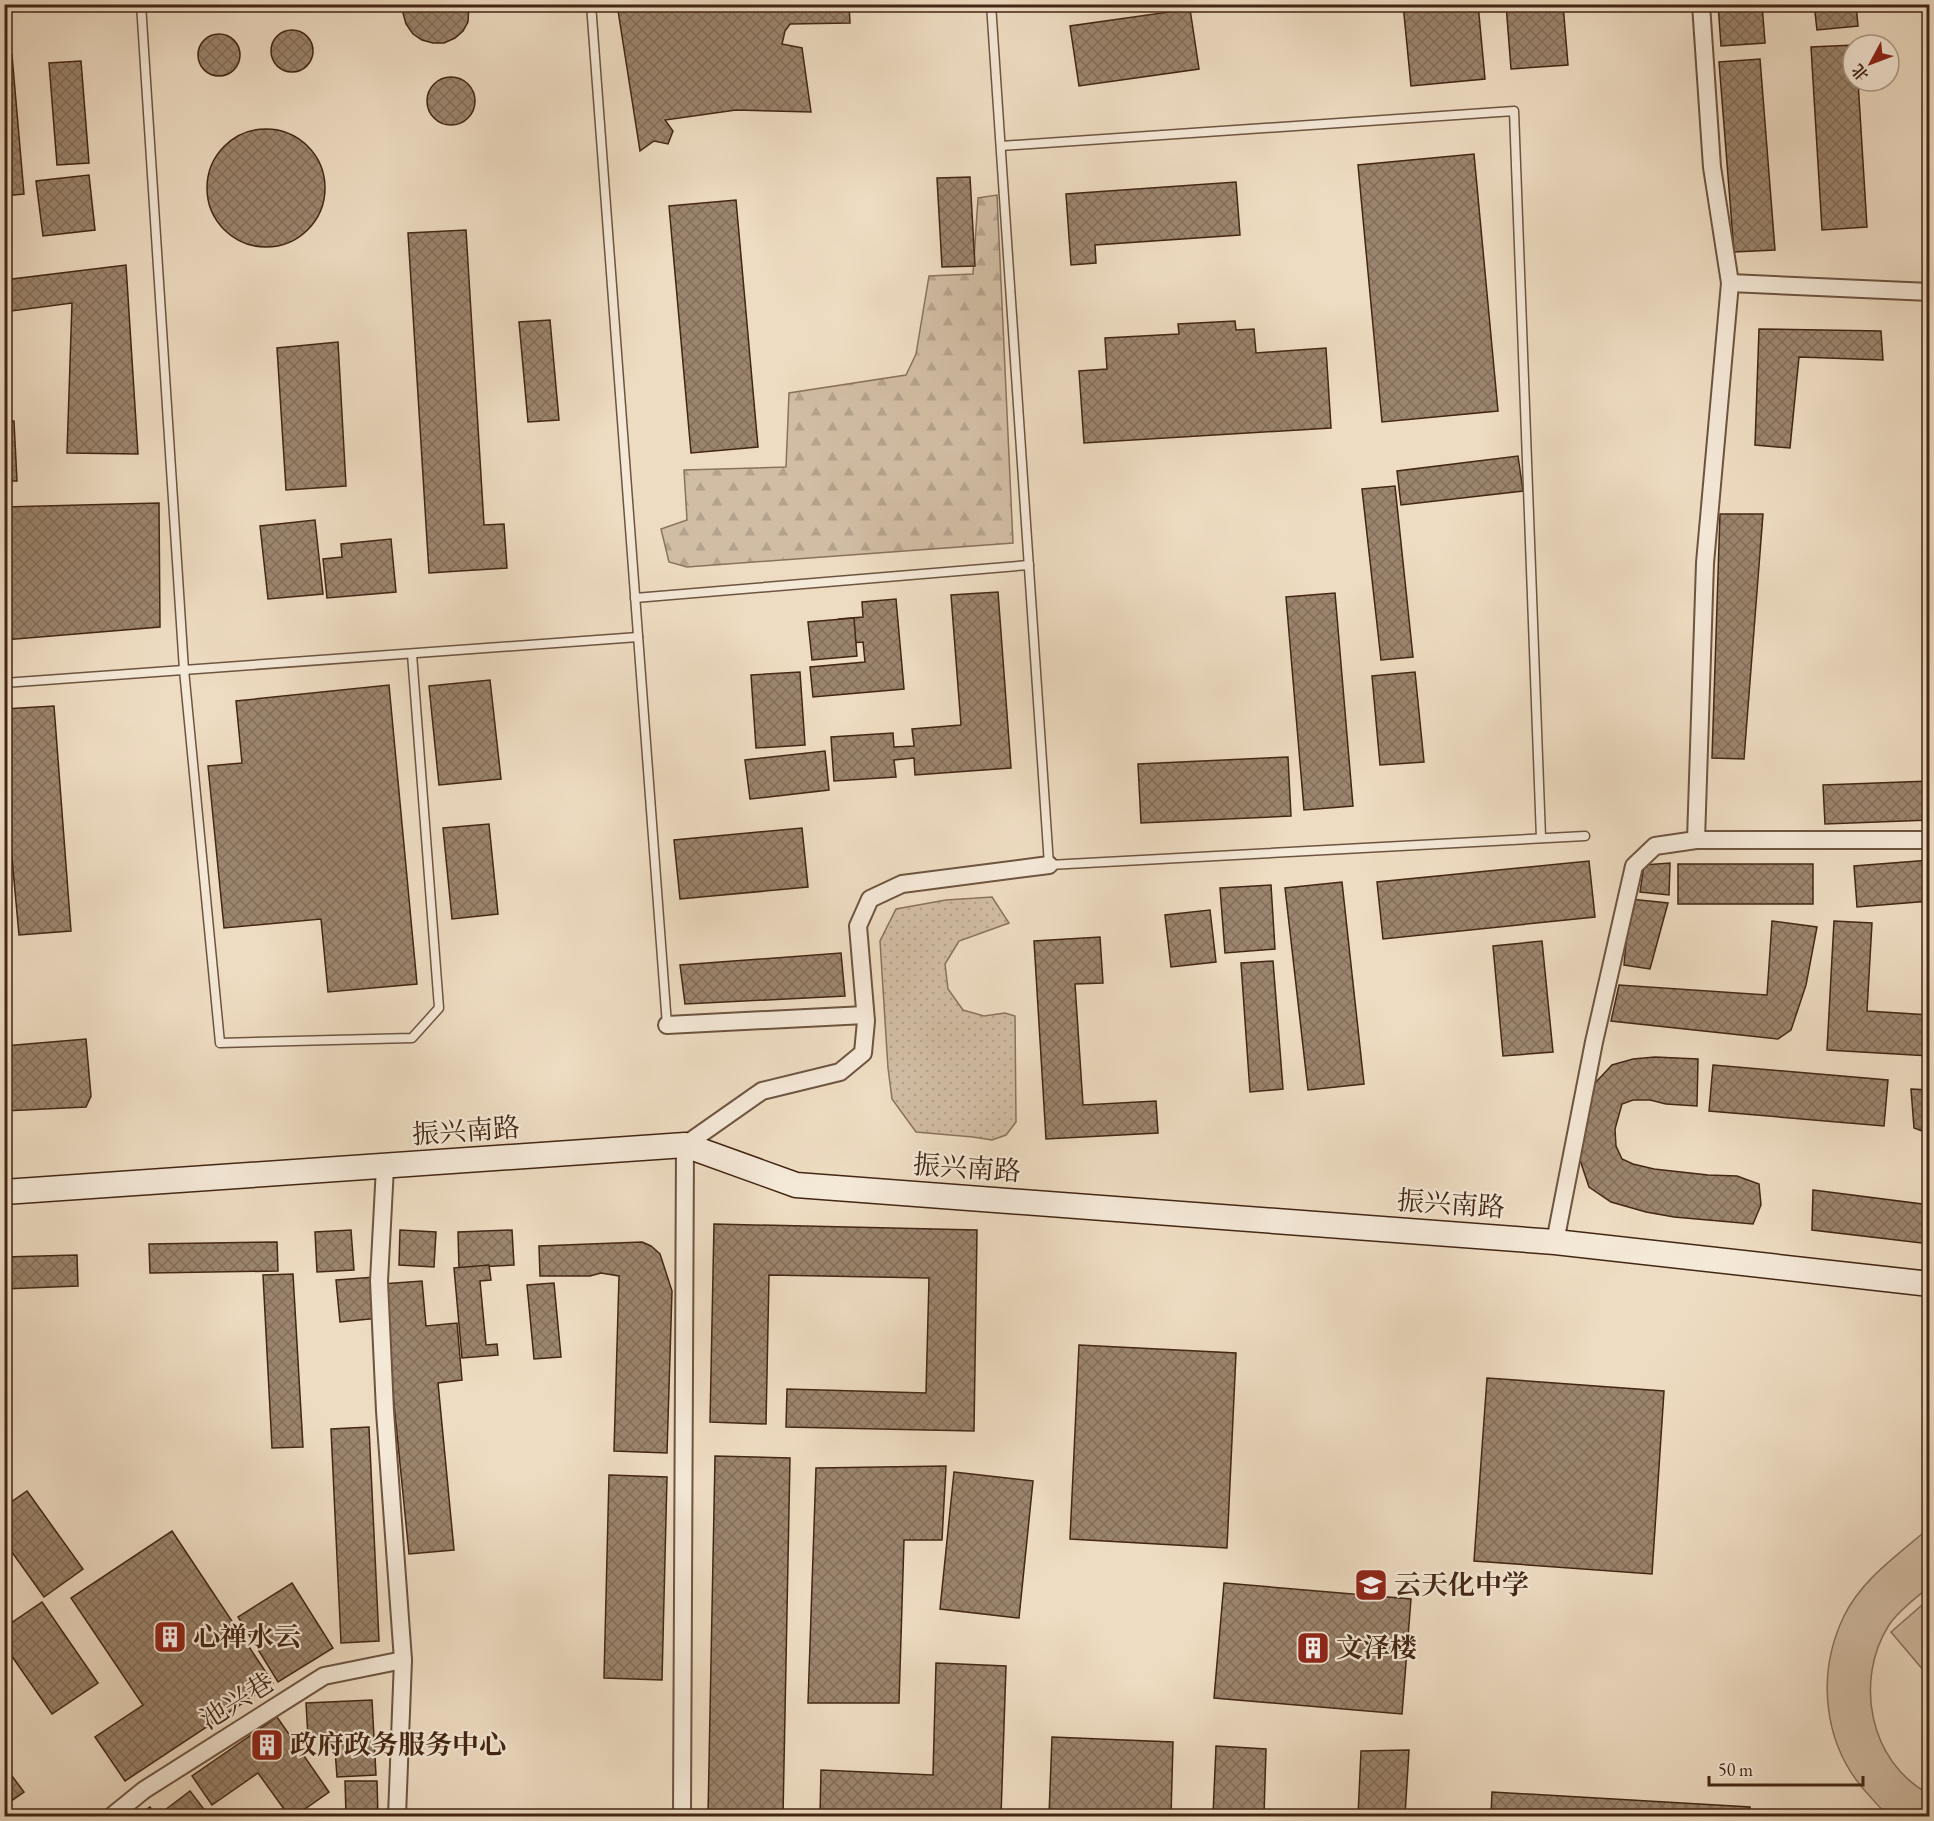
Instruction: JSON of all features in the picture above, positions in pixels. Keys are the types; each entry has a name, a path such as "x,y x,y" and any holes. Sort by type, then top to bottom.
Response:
{"main road":[{"name":"振兴南路","path":"4,1192 685,1145 796,1185 1555,1242 1929,1284"}],"street":[{"path":"1696,840 1706,563 1730,283 1712,167 1701,4"},
{"path":"1730,283 1929,292"},
{"path":"1555,1242 1594,1042 1634,866 1655,846 1696,840 1929,840"},
{"path":"682,1816 685,1145 762,1091 840,1072 863,1053 865,1015 858,926 870,899 902,884 1049,865"},
{"path":"667,1025 865,1015"},
{"path":"385,1167 379,1281 385,1411 403,1660 397,1816"},
{"name":"池兴巷","path":"112,1816 144,1790 324,1676 403,1660"}],"lane":[{"path":"141,4 184,670 220,1043 412,1038 439,1008 412,654"},
{"path":"591,4 667,1025"},
{"path":"992,4 1049,865 1586,836"},
{"path":"1001,146 1514,111 1541,838"},
{"path":"635,598 1029,565"},
{"path":"4,683 638,637"}],"green space":[{"path":"997,195 1013,543 687,567 669,562 661,529 687,520 684,470 786,467 789,393 906,375 916,354 929,276 973,274 978,198"},
{"path":"992,897 1009,923 959,941 945,964 948,989 963,1010 984,1016 1005,1013 1015,1016 1016,1122 1006,1135 992,1140 916,1132 892,1099 880,941 896,909 946,900"},
{"path":"1929,1528 1929,1587 1903,1609 1889,1625 1878,1647 1872,1670 1870,1694 1873,1718 1881,1741 1893,1762 1909,1780 1929,1794 1929,1816 1897,1817 1889,1815 1866,1792 1840,1752 1828,1708 1827,1685 1835,1638 1852,1603 1882,1568"},
{"path":"1929,1599 1929,1677 1891,1632"}],"building":[{"path":"404,4 469,4 468,22 455,38 444,43 422,40 413,34 406,24 403,13"},
{"path":"617,4 849,4 850,23 790,24 785,31 782,44 802,48 811,112 736,110 665,120 673,131 668,144 654,141 640,151"},
{"path":"1403,4 1478,4 1485,79 1411,86"},
{"path":"1506,4 1563,4 1568,65 1511,69"},
{"path":"1718,4 1762,4 1765,43 1721,46"},
{"path":"1814,4 1856,4 1858,26 1817,30"},
{"path":"1190,9 1199,69 1079,86 1070,26"},
{"path":"292,30 307,36 313,51 307,66 292,72 277,66 271,51 277,36"},
{"path":"219,34 234,40 240,55 234,70 219,76 204,70 198,55 204,40"},
{"path":"1841,46 1841,93 1859,93 1867,227 1822,230 1811,47"},
{"path":"12,55 24,194 4,196 4,56"},
{"path":"1760,59 1775,250 1734,252 1719,62"},
{"path":"81,61 89,163 57,165 49,63"},
{"path":"451,77 468,84 475,101 468,118 451,125 434,118 427,101 434,84"},
{"path":"266,129 289,133 308,146 321,165 325,188 321,211 308,230 289,243 266,247 243,243 224,230 211,211 207,188 211,165 224,146 243,133"},
{"path":"1474,154 1498,411 1382,422 1358,165"},
{"path":"89,175 95,230 43,236 36,181"},
{"path":"970,177 975,266 942,267 937,178"},
{"path":"1236,182 1240,235 1095,245 1096,263 1071,265 1066,194"},
{"path":"736,200 758,447 691,453 669,206"},
{"path":"466,230 484,525 504,524 507,568 429,573 408,233"},
{"path":"126,265 138,454 67,453 72,303 4,312 4,280"},
{"path":"550,320 559,420 528,422 519,322"},
{"path":"1235,321 1236,330 1254,329 1256,353 1326,348 1331,428 1084,443 1079,371 1107,369 1105,338 1179,334 1178,324"},
{"path":"1759,329 1881,331 1883,360 1799,357 1790,448 1755,445"},
{"path":"338,342 346,486 286,490 277,348"},
{"path":"14,421 17,481 4,481 4,422"},
{"path":"1518,456 1523,491 1401,505 1397,471"},
{"path":"1395,486 1413,657 1381,660 1362,489"},
{"path":"159,503 160,627 4,640 4,507"},
{"path":"1720,514 1763,514 1744,759 1712,758"},
{"path":"315,520 323,594 268,599 260,526"},
{"path":"391,539 396,592 327,598 323,559 342,557 341,544"},
{"path":"998,592 1011,768 915,775 914,758 894,760 896,777 834,781 831,737 893,733 894,747 914,746 912,729 961,725 951,595"},
{"path":"1335,593 1353,806 1304,810 1286,597"},
{"path":"896,599 904,689 813,697 810,667 865,662 863,642 842,644 839,619 863,617 862,602"},
{"path":"854,618 857,656 812,660 808,622"},
{"path":"800,672 805,745 756,748 751,675"},
{"path":"1415,672 1424,762 1380,765 1372,676"},
{"path":"490,680 501,779 439,785 429,686"},
{"path":"389,685 417,984 328,992 321,919 224,928 208,766 242,763 236,701"},
{"path":"54,706 71,931 19,935 4,771 4,709"},
{"path":"825,751 829,790 750,799 745,760"},
{"path":"1288,757 1291,816 1141,823 1138,764"},
{"path":"1930,781 1930,820 1825,824 1823,785"},
{"path":"489,824 498,914 452,919 443,828"},
{"path":"802,828 808,887 680,899 674,840"},
{"path":"1930,860 1930,901 1857,907 1854,866"},
{"path":"1589,861 1595,917 1383,939 1377,882"},
{"path":"1670,863 1669,895 1640,892 1644,865"},
{"path":"1678,864 1813,864 1813,904 1678,904"},
{"path":"1342,882 1364,1084 1308,1090 1285,888"},
{"path":"1271,885 1275,949 1225,953 1220,888"},
{"path":"1630,899 1668,903 1650,969 1624,965"},
{"path":"1210,910 1216,962 1171,967 1165,915"},
{"path":"1772,921 1817,927 1806,985 1791,1030 1778,1039 1611,1021 1619,985 1767,995"},
{"path":"1834,921 1872,923 1867,1011 1930,1015 1930,1056 1827,1050"},
{"path":"1100,937 1103,983 1075,984 1083,1105 1156,1101 1158,1133 1046,1139 1034,941"},
{"path":"1542,941 1553,1052 1503,1056 1493,946"},
{"path":"841,953 845,996 685,1004 680,965"},
{"path":"1273,961 1283,1089 1250,1092 1241,963"},
{"path":"86,1039 91,1096 86,1107 4,1111 4,1046"},
{"path":"1655,1057 1698,1059 1697,1106 1666,1104 1650,1100 1633,1100 1622,1104 1615,1129 1616,1146 1622,1159 1654,1169 1737,1176 1759,1184 1761,1205 1753,1224 1674,1217 1646,1212 1611,1202 1589,1187 1580,1160 1577,1138 1585,1098 1612,1065 1633,1059"},
{"path":"1713,1065 1888,1080 1884,1126 1709,1111"},
{"path":"1911,1089 1930,1090 1930,1134 1914,1128"},
{"path":"1813,1190 1930,1205 1930,1244 1812,1230"},
{"path":"714,1224 977,1230 974,1431 786,1427 787,1389 926,1393 929,1278 769,1275 766,1424 710,1422"},
{"path":"351,1230 354,1270 317,1272 315,1232"},
{"path":"400,1230 436,1232 434,1267 399,1265"},
{"path":"512,1230 514,1265 459,1268 458,1232"},
{"path":"277,1242 278,1271 150,1273 149,1244"},
{"path":"642,1242 660,1254 672,1291 667,1453 614,1451 619,1276 601,1273 590,1276 540,1276 539,1246"},
{"path":"77,1255 78,1286 4,1289 4,1257"},
{"path":"489,1265 491,1280 480,1281 486,1345 497,1344 498,1355 462,1358 454,1268"},
{"path":"293,1274 303,1447 272,1448 263,1275"},
{"path":"375,1277 379,1318 340,1322 336,1280"},
{"path":"422,1281 426,1326 457,1323 462,1380 438,1383 454,1550 409,1554 382,1284"},
{"path":"554,1283 561,1357 534,1359 527,1285"},
{"path":"1079,1345 1236,1353 1227,1548 1070,1539"},
{"path":"1487,1378 1664,1391 1652,1574 1474,1561"},
{"path":"369,1427 379,1641 341,1643 331,1429"},
{"path":"715,1456 790,1458 783,1816 708,1816"},
{"path":"946,1466 942,1540 904,1540 899,1703 808,1703 816,1468"},
{"path":"954,1472 1033,1481 1019,1618 940,1609"},
{"path":"609,1475 667,1477 662,1680 604,1678"},
{"path":"27,1491 83,1569 44,1597 4,1541 4,1507"},
{"name":"心禅水云","path":"172,1531 273,1683 125,1781 95,1737 143,1705 71,1598"},
{"path":"292,1583 333,1648 278,1682 238,1617"},
{"name":"文泽楼","path":"1224,1583 1411,1599 1402,1714 1214,1698"},
{"path":"42,1602 98,1683 52,1714 4,1645 4,1628"},
{"path":"936,1663 1006,1666 1001,1816 820,1816 821,1770 933,1775"},
{"path":"372,1700 376,1775 337,1777 334,1736 308,1737 306,1703"},
{"name":"政府政务服务中心","path":"277,1717 329,1792 295,1816 289,1816 258,1773 212,1805 192,1776"},
{"path":"1052,1737 1173,1742 1171,1816 1049,1816"},
{"path":"1216,1746 1266,1749 1264,1816 1213,1816"},
{"path":"1409,1750 1405,1816 1358,1816 1361,1751"},
{"path":"9,1772 24,1792 4,1806 4,1775"},
{"path":"345,1781 377,1781 378,1816 346,1816"},
{"path":"190,1791 209,1816 164,1816 161,1813"},
{"path":"1492,1792 1750,1807 1750,1816 1491,1816"},
{"path":"150,1807 156,1816 136,1816"}],"place":[{"name":"云天化中学","path":"1371,1585"},
{"name":"心禅水云","path":"170,1637"},
{"name":"文泽楼","path":"1313,1648"},
{"name":"政府政务服务中心","path":"267,1745"}]}
